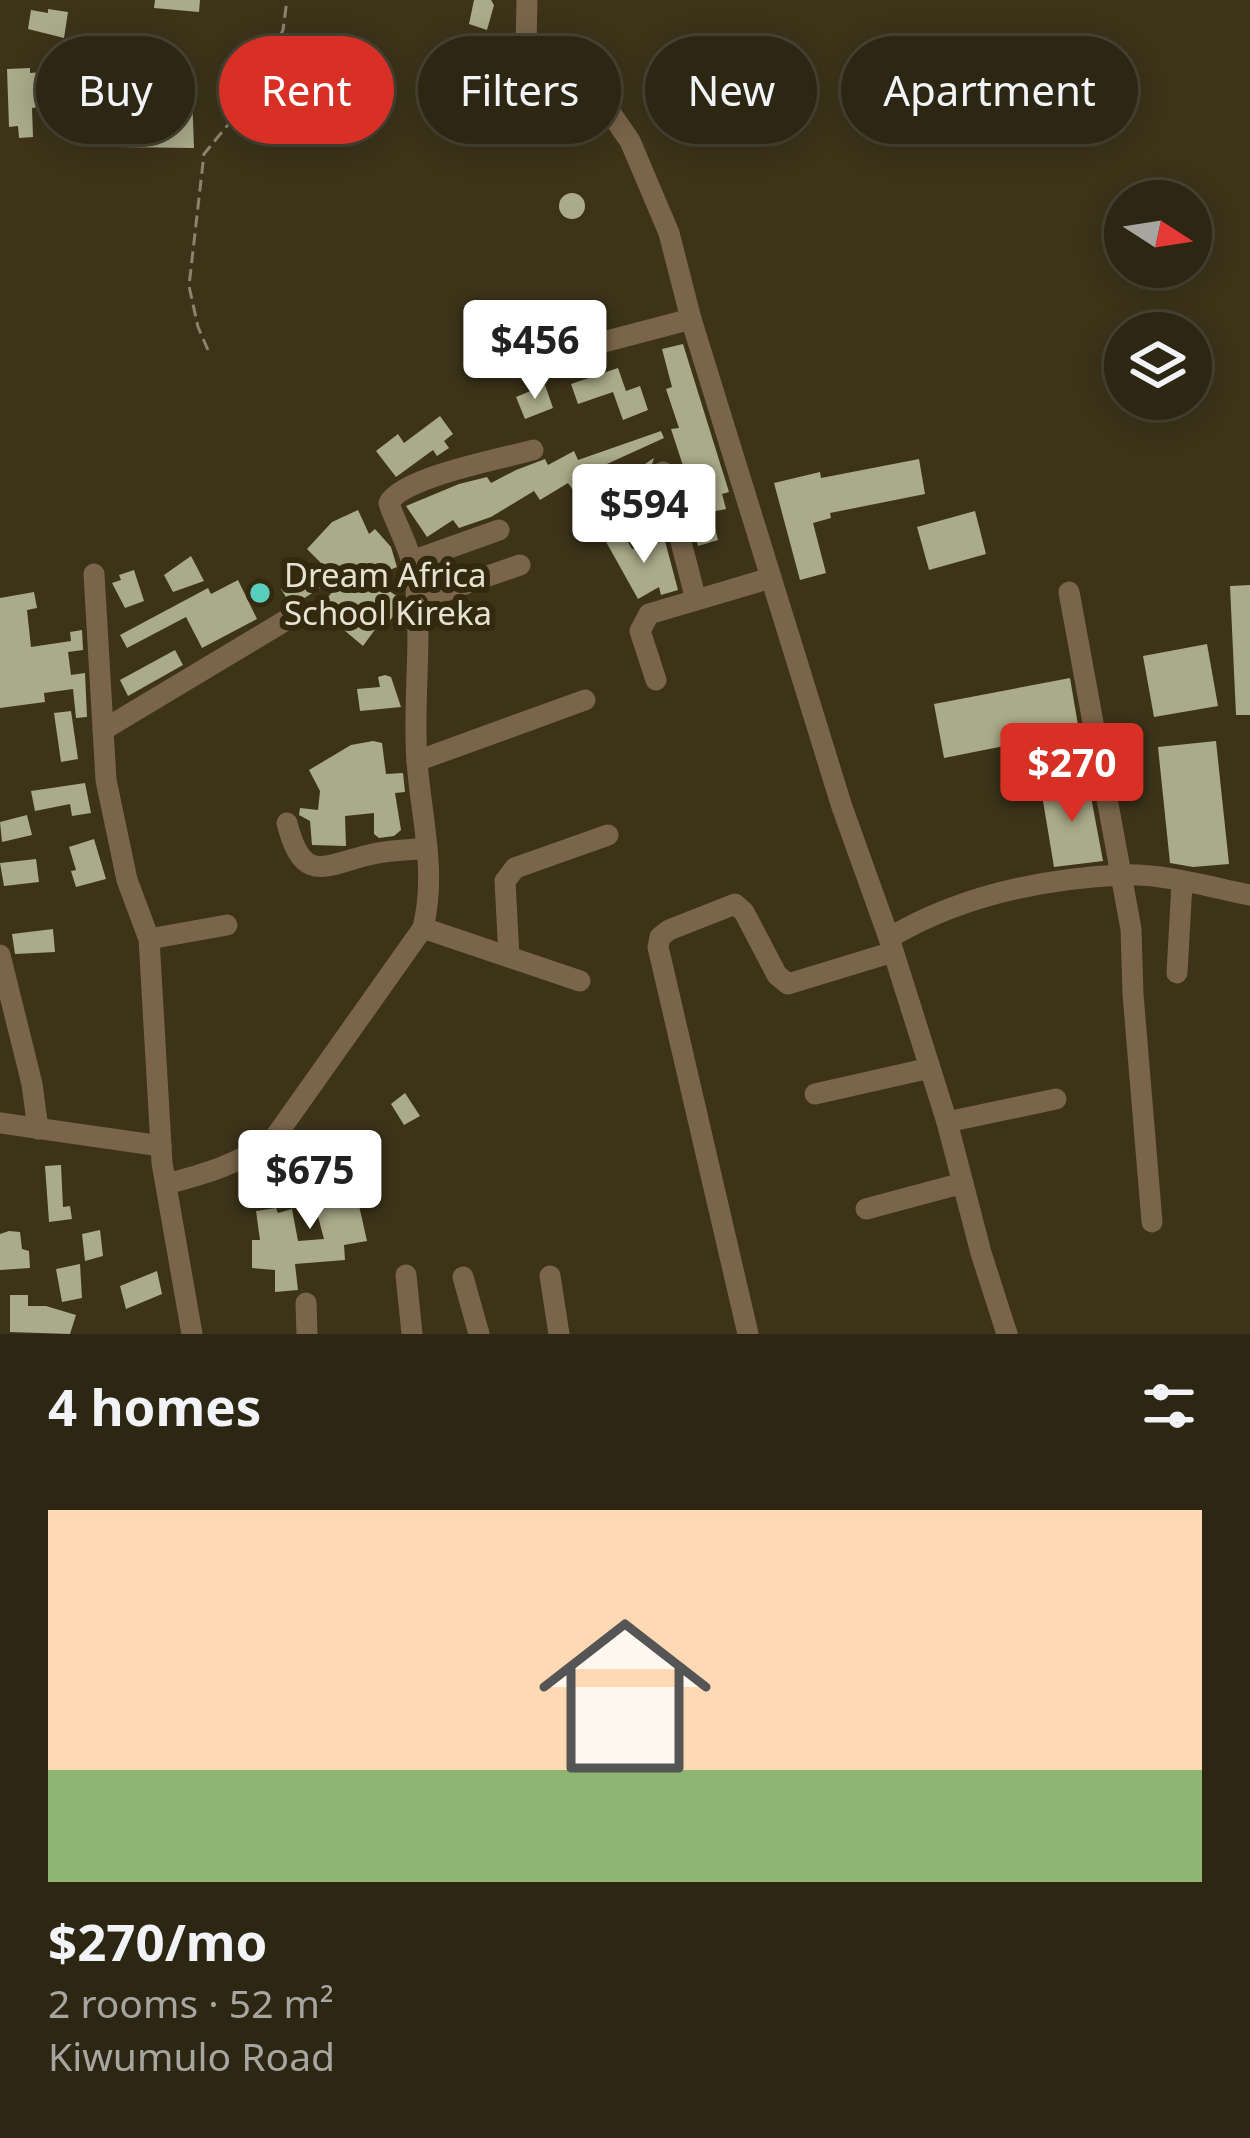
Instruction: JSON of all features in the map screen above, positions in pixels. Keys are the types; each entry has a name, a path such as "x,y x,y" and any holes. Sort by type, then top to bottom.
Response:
{"street":[{"path":"527,0 526,46 579,72 630,141 669,232 691,319 842,807 947,1122 1007,1334"},
{"path":"539,358 691,319"},
{"path":"166,1184 217,1171 273,1140 423,928 430,899 417,761 416,602 412,561 388,503 393,495 415,484 532,450"},
{"path":"663,472 696,600"},
{"path":"412,561 499,530"},
{"path":"416,602 520,566"},
{"path":"94,574 103,730 116,835 148,939 161,1146 192,1334"},
{"path":"656,680 640,631 644,619 771,578"},
{"path":"1069,592 1124,875 1152,1222"},
{"path":"103,730 293,616"},
{"path":"417,761 585,700"},
{"path":"287,823 294,851 310,865 333,866 379,852 427,848"},
{"path":"509,957 508,873 608,835"},
{"path":"748,1334 658,947 660,937 735,904 744,912 777,975 788,984 891,945 928,915 974,898 1124,875 1250,895"},
{"path":"1177,973 1182,883"},
{"path":"148,939 227,925"},
{"path":"423,928 580,980"},
{"path":"0,955 32,1084 38,1129"},
{"path":"815,1094 930,1068"},
{"path":"947,1122 1057,1099"},
{"path":"0,1124 161,1146"},
{"path":"866,1209 963,1184"},
{"path":"406,1275 412,1334"},
{"path":"550,1276 559,1334"},
{"path":"463,1277 479,1334"},
{"path":"306,1303 307,1334"}],"path":[{"path":"208,350 189,286 204,154 259,79 283,30 287,0"}],"building":[{"path":"155,0 200,0 199,12 154,8"},
{"path":"474,0 491,0 494,5 487,30 469,24"},
{"path":"48,9 68,12 64,36 28,29 31,10 48,13"},
{"path":"30,68 30,73 36,73 33,137 19,138 18,126 9,127 7,69"},
{"path":"194,144 194,148 117,147"},
{"path":"572,193 585,206 572,219 559,206"},
{"path":"683,344 729,492 722,494 726,509 711,512 718,540 698,546 691,519 697,518 671,429 679,428 666,389 672,387 662,349"},
{"path":"618,368 626,391 640,386 648,410 623,420 613,392 578,404 571,384"},
{"path":"545,385 553,408 525,419 516,397"},
{"path":"440,416 453,434 444,441 449,448 437,456 433,450 396,477 376,451 398,434 404,443"},
{"path":"661,431 664,438 585,474 597,496 654,458 648,475 658,514 619,528 611,506 593,518 568,483 540,500 534,491 491,517 459,528 453,520 427,537 406,506 459,484 487,477 491,483 545,459 548,465 574,451 578,460"},
{"path":"919,459 925,494 830,513 831,518 813,523 826,573 800,580 774,483"},
{"path":"358,510 369,534 375,529 391,547 397,567 370,578 401,599 402,605 363,646 319,609 349,570 298,602 289,602 281,589 322,564 307,549 332,522"},
{"path":"975,511 986,554 929,570 917,527"},
{"path":"622,531 632,549 665,541 678,590 661,595 659,587 638,599 605,540"},
{"path":"191,556 204,581 173,592 164,575"},
{"path":"134,570 144,601 125,608 112,583"},
{"path":"238,580 257,619 202,648 186,617 127,648 120,635 208,588 211,594"},
{"path":"1250,585 1250,715 1236,715 1230,586"},
{"path":"34,592 37,608 27,610 31,647 71,641 70,632 82,630 83,650 68,652 71,675 85,673 87,717 76,718 73,689 44,693 45,702 0,708 0,598"},
{"path":"1207,644 1218,706 1154,717 1143,656"},
{"path":"175,650 183,665 128,696 120,680"},
{"path":"378,677 391,677 401,707 360,711 357,689 380,687"},
{"path":"1070,678 1079,731 944,758 934,704"},
{"path":"71,711 78,759 61,762 54,713"},
{"path":"1216,741 1229,864 1193,867 1170,863 1158,747"},
{"path":"382,743 386,774 403,773 405,792 395,793 401,830 379,838 374,834 374,813 345,816 346,846 312,845 310,821 299,815 300,808 318,810 320,791 309,770 351,745"},
{"path":"1088,781 1103,861 1054,867 1041,789"},
{"path":"85,783 91,813 72,816 70,804 35,811 31,791"},
{"path":"27,815 32,835 2,842 0,822"},
{"path":"94,839 106,879 76,887 69,847"},
{"path":"36,859 39,882 4,886 0,863"},
{"path":"53,929 55,952 15,954 12,934"},
{"path":"405,1093 420,1116 404,1125 391,1104"},
{"path":"61,1165 63,1207 70,1206 72,1219 49,1222 45,1166"},
{"path":"351,1170 367,1241 344,1245 345,1260 295,1264 298,1290 275,1292 275,1270 252,1268 252,1240 260,1240 256,1211 292,1209 298,1241 324,1239 313,1198 317,1197 315,1181"},
{"path":"100,1230 103,1256 85,1261 82,1234"},
{"path":"20,1232 30,1268 0,1270 0,1234"},
{"path":"80,1264 82,1298 62,1302 56,1269"},
{"path":"157,1271 162,1294 126,1309 120,1286"},
{"path":"10,1295 28,1295 28,1306 76,1315 70,1334 10,1332"}],"place":[{"name":"Dream Africa School Kireka","path":"260,593"}]}
